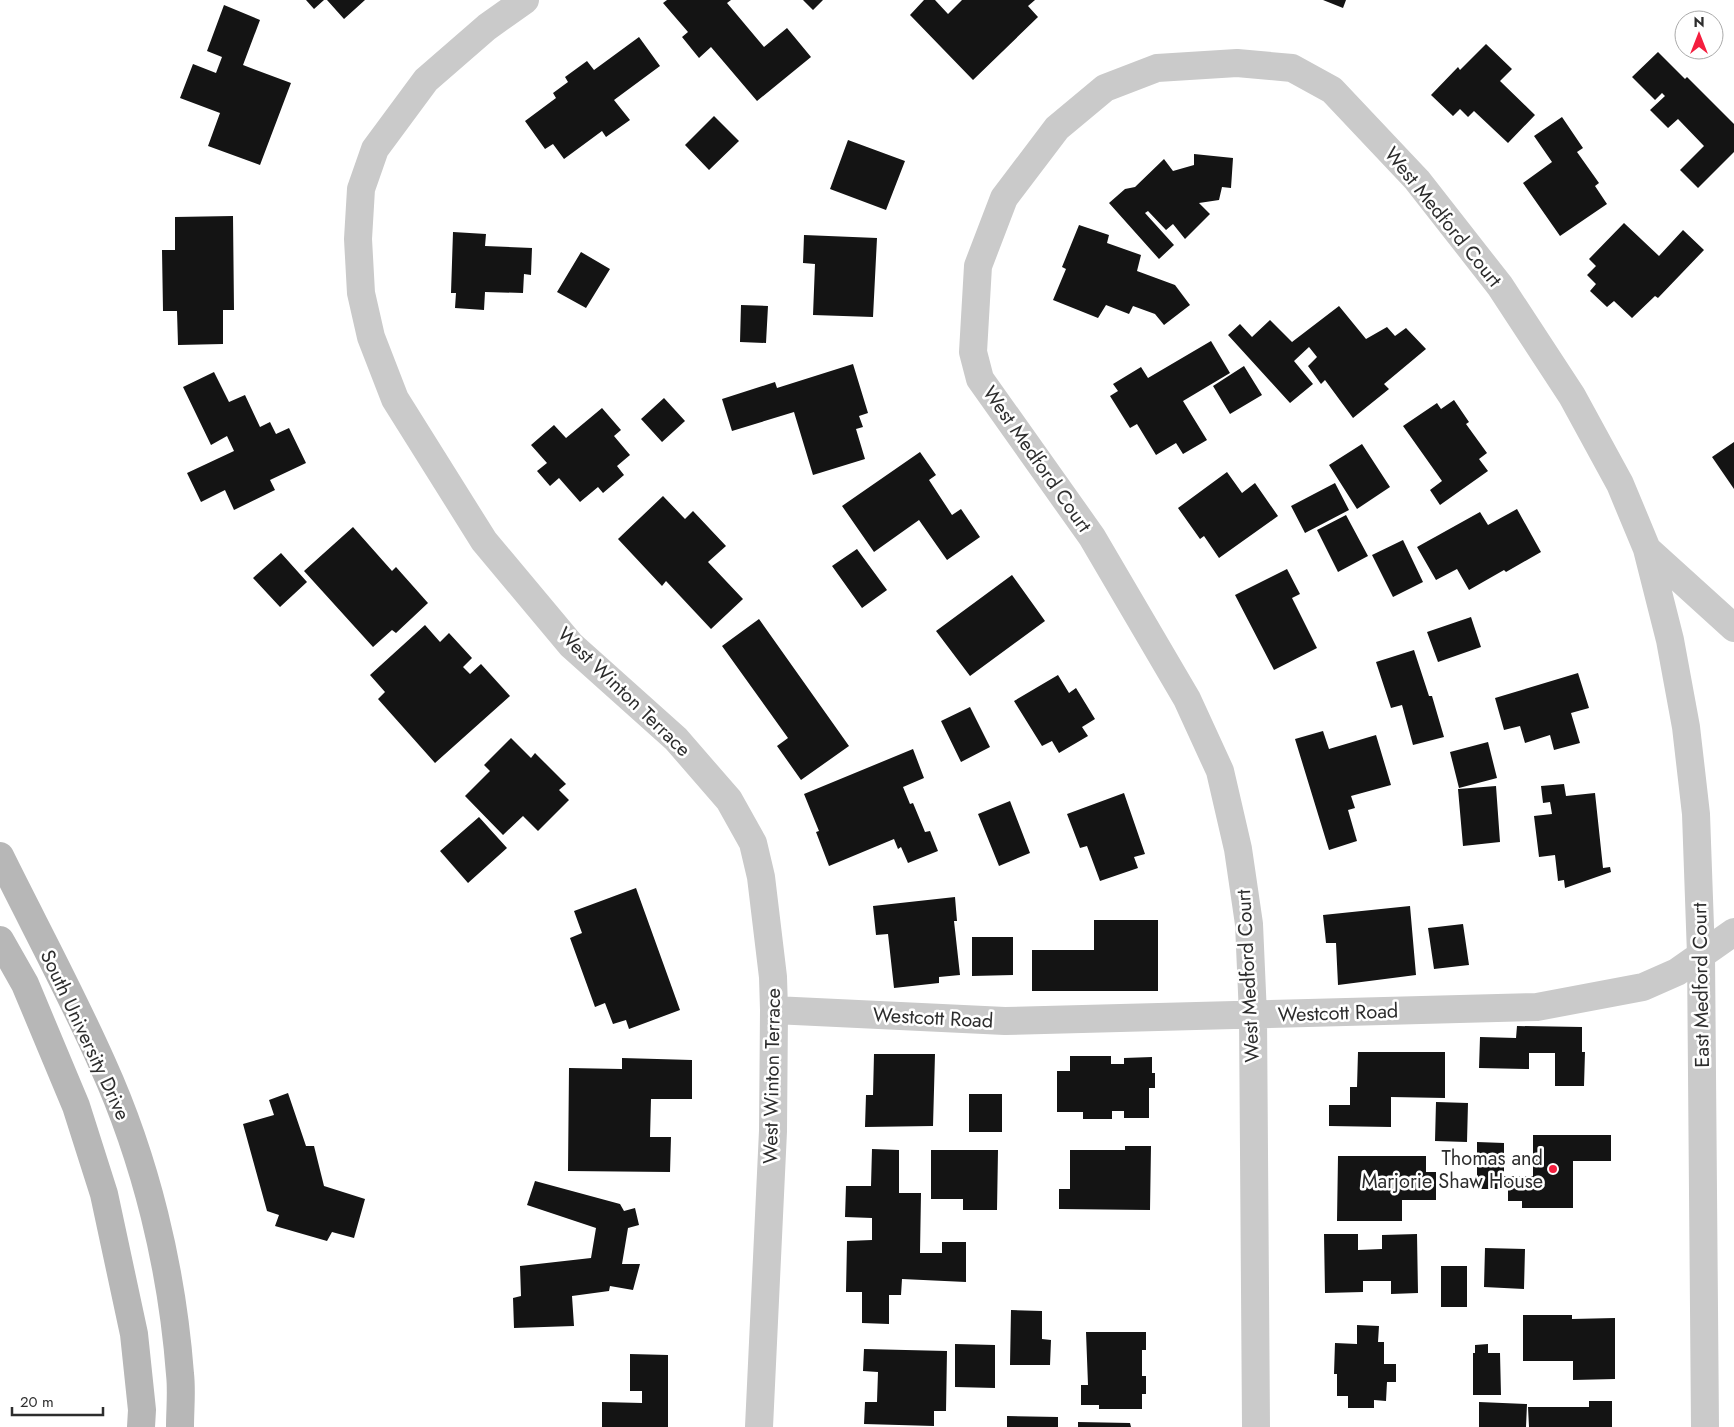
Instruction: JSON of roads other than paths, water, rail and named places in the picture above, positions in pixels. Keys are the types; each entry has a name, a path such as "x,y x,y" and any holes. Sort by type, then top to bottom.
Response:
{"main road":[{"name":"South University Drive","path":"0,856 103,1064 133,1143 157,1222 172,1297 180,1376 180,1427"},
{"name":"South University Drive","path":"0,940 25,984 76,1106 104,1194 134,1334 142,1427"}],"street":[{"name":"West Winton Terrace","path":"526,0 487,27 426,80 375,149 361,189 358,239 361,293 371,337 395,399 484,541 571,645 676,739 729,800 753,844 761,876 774,977 774,1131 759,1427"},
{"name":"West Medford Court","path":"1256,1427 1252,1015 1249,924 1238,849 1220,771 1187,699 1092,536 980,379 973,352 978,266 1004,198 1057,128 1105,88 1157,68 1237,63 1292,68 1332,90 1418,180 1500,286 1572,396 1620,484 1646,549"},
{"path":"1646,549 1734,628"},
{"name":"East Medford Court","path":"1646,549 1670,640 1686,727 1696,814 1702,955 1705,1427"},
{"name":"Westcott Road","path":"774,1010 1006,1021 1537,1007 1644,987 1678,972 1734,932"}],"place":[{"name":"Thomas and Marjorie Shaw House","path":"1553,1169"}]}
